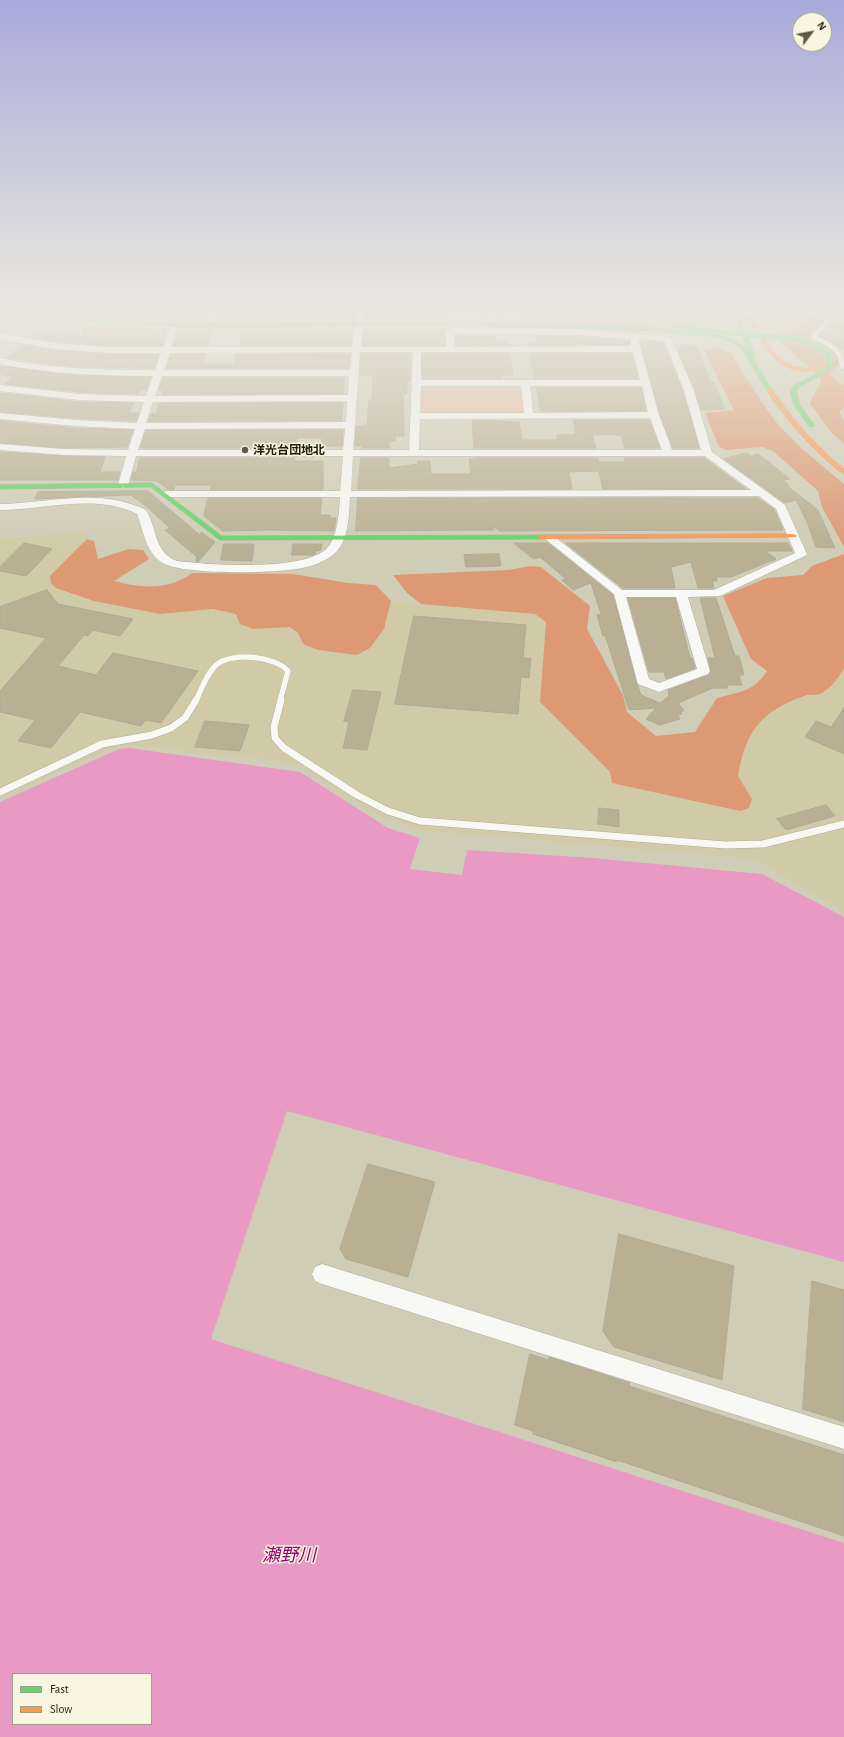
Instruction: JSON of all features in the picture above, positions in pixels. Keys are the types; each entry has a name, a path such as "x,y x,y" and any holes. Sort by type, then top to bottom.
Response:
{"main road":[{"path":"769,390 800,433 844,472"},
{"path":"770,390 776,401"},
{"path":"782,390 812,431 841,458"},
{"path":"795,390 792,397 799,409 818,433"},
{"path":"0,487 152,485 166,494 220,538 794,536"}],"street":[{"path":"20,390 79,396 149,399 352,398"},
{"path":"123,485 131,453 142,426 152,390"},
{"path":"0,507 95,501 124,502 142,512 158,553 167,561 186,566 288,567 303,564 325,555 334,548 339,538 345,494 353,390"},
{"path":"414,453 415,390"},
{"path":"526,390 529,415"},
{"path":"647,390 654,415 668,452"},
{"path":"689,390 707,453"},
{"path":"414,416 654,415"},
{"path":"0,416 75,423 142,426 351,425"},
{"path":"0,447 64,452 131,453 707,453 781,507 801,554 716,594 681,595 619,593"},
{"path":"166,494 760,493"},
{"path":"550,538 619,593 643,681 659,688 704,671 681,595"},
{"path":"322,1274 844,1438"}],"lane":[{"path":"0,792 102,744 118,739 141,738 158,734 179,724 189,716 212,668 221,660 234,657 271,659 283,664 288,671 274,728 275,738 284,748 357,795 388,811 420,821 725,845 763,844 844,824"}],"shaded area":[{"path":"420,390 522,390 526,412 522,414 426,414 421,412"},
{"path":"724,390 754,390 779,426 800,447 844,484 844,547 822,507 818,491 774,452 762,447 727,450 719,447 705,413 734,410"},
{"path":"816,390 844,390 844,408 839,412 844,420 844,444 831,432 810,404"},
{"path":"81,531 88,534 87,539 50,576 94,601 160,614 213,609 236,614 253,629 290,627 298,633 303,644 384,629 391,601 535,614 547,622 540,702 610,772 612,783 752,799 738,776 742,752 753,729 769,714 805,695 818,695 836,683 844,668 844,912 754,859 421,830 370,811 296,763 129,745 109,749 0,798 0,539"},
{"path":"87,539 94,541 98,559 129,549 143,550 149,559 114,581 134,585 164,585 183,579 192,573 293,574 348,583 376,585 391,601 384,629 370,648 357,655 318,650 303,644 298,633 290,627 253,629 240,624 236,614 213,609 160,614 94,601 56,588 51,583 50,576"},
{"path":"844,554 844,668 836,681 825,691 816,695 806,695 789,702 766,716 758,725 751,735 741,760 738,776 752,799 749,808 740,811 612,783 610,772 540,702 546,622 535,614 421,604 407,593 393,575 508,570 530,566 541,567 590,606 587,629 623,695 627,712 656,736 695,732 717,698 751,687 762,678 767,671 751,659 723,596 767,578 803,575 812,566"}],"water":[{"name":"瀬野川","path":"129,748 300,772 388,828 420,838 410,869 462,875 467,850 593,858 762,874 844,917 844,1262 287,1111 211,1339 844,1543 844,1737 0,1737 0,802 119,749"}],"building":[{"path":"61,390 140,390 138,394"},
{"path":"163,390 343,390 343,394 162,394"},
{"path":"372,390 407,390 407,394 403,394 404,436 395,436 395,441 389,441 389,448 362,448 362,446 355,446 356,426 367,426 369,400 372,400"},
{"path":"537,390 641,390 646,411 541,411"},
{"path":"653,390 683,390 699,448 673,448 660,415"},
{"path":"695,390 717,390 725,409 701,410"},
{"path":"0,393 79,402 134,403 129,413 139,413 136,421 0,412"},
{"path":"159,403 343,403 342,421 148,421 151,414 156,414"},
{"path":"474,420 519,422 522,440 558,440 557,435 576,435 573,420 649,420 660,448 625,448 621,435 592,435 596,448 474,448 472,422"},
{"path":"0,421 75,428 133,430 127,447 64,448 0,443"},
{"path":"146,430 343,430 342,446 321,446 322,438 297,438 296,448 143,448 141,447"},
{"path":"0,452 105,457 100,472 120,472 118,480 0,480"},
{"path":"747,453 751,456 758,454 790,479 783,480 789,485 787,486 818,510 835,548 816,547 807,522 796,500 785,503 724,459"},
{"path":"140,458 295,458 294,461 323,461 323,490 210,490 211,485 175,485 174,490 169,490 157,481 131,480 133,472 136,472"},
{"path":"361,458 389,458 389,468 418,464 417,461 430,461 431,474 471,474 469,459 475,458 598,458 599,462 625,462 624,458 704,458 746,489 603,489 599,471 569,472 572,489 358,489"},
{"path":"148,491 201,536 201,532 215,542 198,562 196,561 197,557 165,530 170,528 146,506 131,495 35,499 38,492"},
{"path":"208,498 322,498 320,515 330,515 330,518 336,518 334,531 226,530 224,532 204,516"},
{"path":"358,498 758,498 774,509 783,530 499,531 493,526 494,530 356,531"},
{"path":"24,543 52,549 26,576 0,571 0,567"},
{"path":"514,543 548,543 613,595 641,695 660,703 669,696 668,690 709,675 711,672 708,658 715,658 700,598 716,598 735,656 739,656 744,675 739,675 742,685 727,685 728,688 713,688 678,703 684,711 680,711 682,714 678,715 680,719 660,725 646,719 656,708 629,710 605,635 603,636 597,615 601,614 591,583 573,590 562,580 566,579 540,557 534,559"},
{"path":"566,543 788,543 792,551 765,551 776,559 731,577 716,577 717,581 712,581 714,588 698,588 691,562 671,567 675,588 623,588"},
{"path":"224,544 254,544 252,561 221,560"},
{"path":"293,544 322,544 321,550 316,551 313,555 292,555"},
{"path":"499,554 501,566 466,567 464,555"},
{"path":"47,590 58,604 133,619 120,636 93,630 88,636 84,635 58,666 96,675 113,653 198,671 161,723 146,720 141,726 80,712 51,748 18,741 35,720 0,712 0,691 46,638 0,628 0,607"},
{"path":"628,598 675,598 690,658 692,658 695,668 666,679 664,672 649,672"},
{"path":"414,616 526,625 523,658 531,658 529,678 521,677 518,714 395,704"},
{"path":"353,690 381,692 367,750 343,748 349,722 344,721"},
{"path":"844,708 844,754 805,737 816,721 831,727"},
{"path":"205,721 249,725 240,751 195,747"},
{"path":"826,805 835,816 786,830 777,819"},
{"path":"599,808 619,810 619,827 598,824"},
{"path":"368,1164 435,1182 408,1277 346,1259 340,1249"},
{"path":"619,1234 734,1266 722,1380 614,1347 603,1331"},
{"path":"812,1281 844,1290 844,1422 803,1409"},
{"path":"530,1354 548,1360 549,1357 630,1383 629,1386 844,1455 844,1536 617,1460 617,1462 533,1434 533,1431 515,1425"}],"traffic: fast":[{"path":"769,390 776,401"},
{"path":"794,390 797,405 812,426"},
{"path":"0,487 152,485 220,538 540,537"}],"traffic: slow":[{"path":"770,390 785,413 803,434 822,454 844,472"},
{"path":"540,537 794,536"}],"place":[{"name":"洋光台団地北","path":"245,450"}]}
